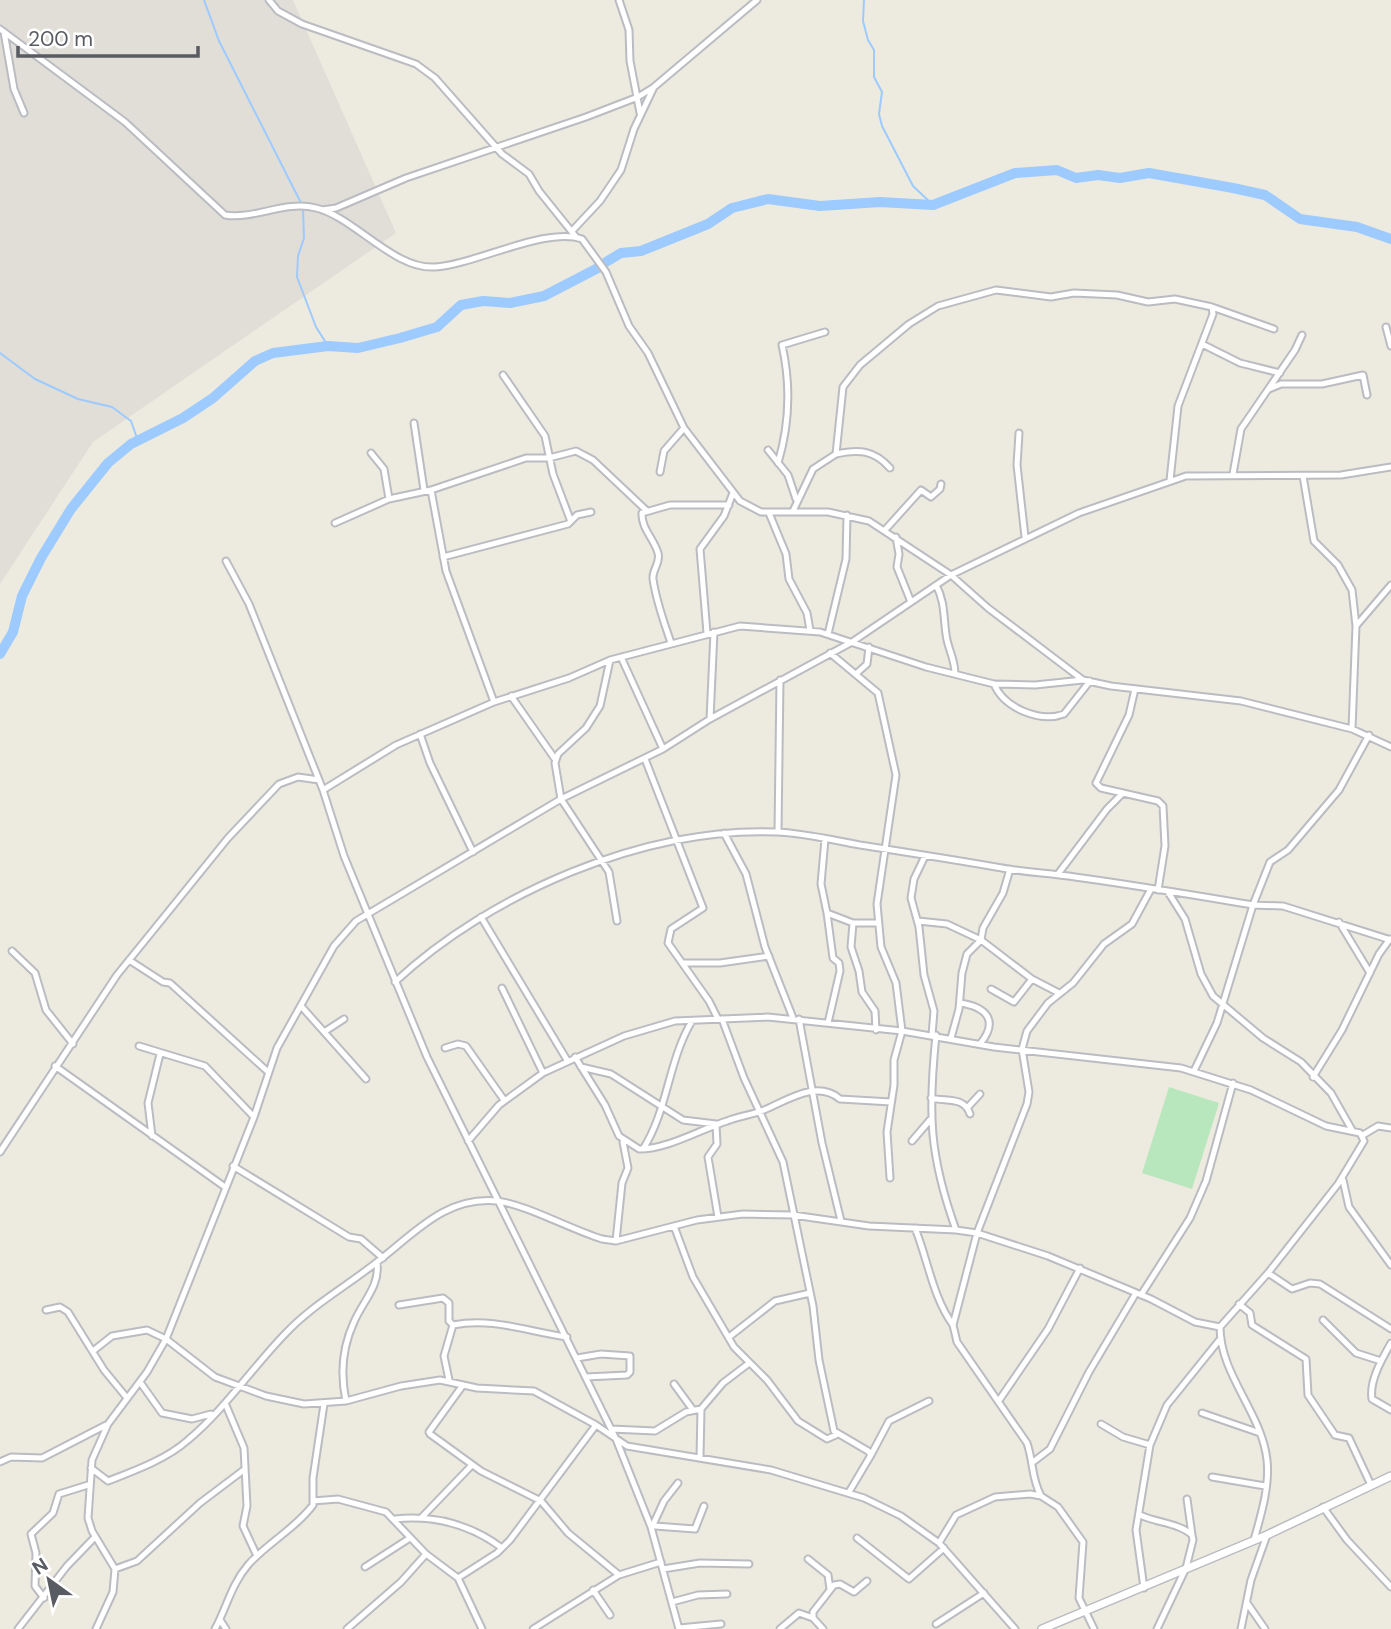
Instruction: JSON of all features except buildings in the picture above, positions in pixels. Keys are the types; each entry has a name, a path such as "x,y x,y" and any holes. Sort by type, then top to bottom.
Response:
{"street":[{"path":"269,0 278,11 302,24 416,64 453,95 497,147 525,169 574,234 586,243 607,272 629,326 648,353 684,428 733,492 748,507 769,513 793,511 847,515 869,521 951,575 988,608 1087,680"},
{"path":"619,0 629,30 630,61 640,115"},
{"path":"2,30 125,122 220,212 236,216 299,206 322,210 336,208 406,178 638,97 654,87 757,0"},
{"path":"2,30 14,89 24,113"},
{"path":"322,210 392,252 430,267 574,234 621,170 640,115 654,87"},
{"path":"836,453 843,387 860,365 909,324 939,306 996,290 1051,297 1073,293 1117,295 1148,302 1175,299 1212,307 1274,329"},
{"path":"1170,480 1178,406 1213,314 1212,307"},
{"path":"1386,327 1391,346"},
{"path":"778,463 785,439 789,403 789,378 782,345 825,332"},
{"path":"1233,474 1241,429 1280,373 1302,335"},
{"path":"1202,344 1240,363 1280,373"},
{"path":"503,374 545,436 549,458 570,519"},
{"path":"1269,389 1281,384 1322,384 1363,375 1367,395"},
{"path":"414,423 424,490"},
{"path":"660,472 664,451 675,435 684,428"},
{"path":"1019,433 1017,465 1025,537"},
{"path":"793,511 796,499 813,469 836,453 857,449 865,451 881,458 890,468"},
{"path":"768,450 788,475 796,499"},
{"path":"335,523 389,499 431,490 526,458 549,458 576,451 590,457 646,510"},
{"path":"371,453 384,470 389,499"},
{"path":"96,1629 113,1592 115,1569 95,1537 88,1518 88,1485 96,1447 108,1424 140,1382 166,1339 254,1117 267,1071 345,930 368,913 561,799 663,750 710,719 852,642 951,575 1079,513 1170,480 1202,474 1340,475 1391,467"},
{"path":"1303,476 1314,541 1338,565 1352,590 1356,626 1352,729"},
{"path":"885,530 921,490 931,497 942,484"},
{"path":"431,490 443,556 456,600 494,702"},
{"path":"710,719 710,632 700,549 729,505 733,492"},
{"path":"671,643 652,576 659,558 641,517 646,510 670,505 729,505"},
{"path":"443,556 568,524 570,519 591,512"},
{"path":"769,513 786,554 789,579 807,613 810,630"},
{"path":"828,634 846,559 847,515"},
{"path":"896,537 899,554 897,568 911,602"},
{"path":"226,561 249,604 395,982 436,1077 496,1201 567,1337 616,1439 653,1526 679,1628 721,1624"},
{"path":"936,585 944,599 943,613 947,625 947,640 954,655 955,674"},
{"path":"1356,626 1391,585"},
{"path":"323,790 366,761 494,702 569,678 610,660 740,626 810,630 828,634 995,684 1035,685 1087,680 1135,689 1241,701 1352,729 1391,747"},
{"path":"857,673 867,664 869,647"},
{"path":"830,653 878,693 895,770 896,790 877,891 877,923 881,947 897,991 902,1031 894,1060 887,1132 890,1178"},
{"path":"621,657 663,750"},
{"path":"555,759 578,737 600,706 610,660"},
{"path":"778,832 780,680"},
{"path":"995,684 1009,702 1038,717 1045,717 1064,714 1087,680"},
{"path":"953,1325 977,1233 1027,1104 1029,1092 1022,1049 1030,1026 1059,993 1073,984 1104,944 1132,924 1155,889 1165,846 1163,806 1158,801 1101,788 1096,779 1129,715 1135,689"},
{"path":"511,696 555,759 561,799 604,860 611,879 617,921"},
{"path":"420,734 430,763 473,852"},
{"path":"1194,1071 1222,1006 1253,905 1270,862 1288,850 1331,800 1369,735"},
{"path":"645,759 703,908 669,931 668,943 720,1019 783,1162 810,1293 819,1360 836,1435"},
{"path":"0,1152 55,1066 73,1044 129,960 265,795 291,779 319,780"},
{"path":"1058,874 1107,808 1123,793"},
{"path":"395,982 449,937 481,917 520,895 604,860 724,834 778,832 1253,905 1283,906 1390,939 1370,972 1342,1030 1313,1077"},
{"path":"724,834 746,874 769,956 796,1018 841,1220"},
{"path":"825,839 821,884 833,958 839,963 840,971 828,1023"},
{"path":"925,856 914,879 911,898 918,921 924,975 934,1011 930,1120 942,1188 956,1230"},
{"path":"951,1038 960,1003 962,973 967,954 981,940 983,928 1003,892 1010,869"},
{"path":"1168,891 1185,919 1201,974 1222,1006 1270,1042 1295,1056 1334,1097 1352,1130"},
{"path":"827,913 853,923 877,923"},
{"path":"481,917 567,1060"},
{"path":"918,921 947,924 981,940 1032,979 1059,993"},
{"path":"1338,921 1370,972"},
{"path":"853,923 851,947 862,992 875,1011 876,1030"},
{"path":"12,951 35,973 46,1010 73,1044"},
{"path":"683,963 720,963 769,956"},
{"path":"129,960 163,982 170,983 267,1071"},
{"path":"991,989 1014,1002 1032,979"},
{"path":"502,988 543,1073"},
{"path":"960,1003 978,1008 989,1020 991,1029 980,1044"},
{"path":"301,1006 366,1079"},
{"path":"324,1032 344,1018"},
{"path":"468,1141 505,1100 543,1073 567,1060 658,1024 720,1019 796,1018 876,1030 934,1035 980,1044 1150,1063 1194,1071 1273,1099 1314,1122 1363,1135"},
{"path":"643,1149 653,1132 673,1061 692,1021"},
{"path":"445,1048 458,1044 466,1046 505,1100"},
{"path":"139,1046 160,1054 188,1059 210,1069 237,1102 254,1117"},
{"path":"152,1136 148,1102 160,1054"},
{"path":"575,1057 623,1141 628,1168 622,1183 616,1241"},
{"path":"55,1066 225,1187"},
{"path":"581,1067 611,1074 683,1120 716,1124"},
{"path":"1033,1462 1050,1449 1089,1372 1190,1218 1206,1181 1233,1083"},
{"path":"623,1141 643,1149 762,1111 794,1095 813,1092 833,1094 840,1099 891,1101"},
{"path":"968,1107 979,1094"},
{"path":"930,1098 944,1101 952,1099 968,1107 970,1114"},
{"path":"912,1141 930,1120"},
{"path":"716,1124 717,1144 708,1157 718,1217"},
{"path":"1363,1135 1378,1126 1391,1128"},
{"path":"1254,1540 1268,1462 1259,1433 1239,1391 1221,1338 1220,1327 1268,1273 1344,1177 1364,1140 1363,1135"},
{"path":"233,1166 349,1237 361,1239 383,1258"},
{"path":"1344,1177 1343,1191 1349,1207 1391,1265"},
{"path":"91,1468 106,1481 132,1472 187,1441 240,1387 287,1332 377,1263 432,1216 463,1205 496,1201 589,1235 616,1241 718,1217 793,1214 869,1226 977,1233 1080,1268 1195,1322 1220,1327"},
{"path":"674,1226 693,1277 748,1364 767,1380 798,1421 827,1439 836,1435"},
{"path":"915,1228 928,1259 940,1304 953,1325 957,1342 1000,1399 1027,1443 1033,1462 1032,1478 1041,1496"},
{"path":"346,1401 342,1359 355,1320 377,1282 377,1263"},
{"path":"1000,1399 1048,1329 1080,1268"},
{"path":"1268,1273 1292,1289 1310,1283 1320,1284 1391,1329"},
{"path":"729,1337 775,1301 810,1293"},
{"path":"399,1306 443,1298 449,1303 449,1321 453,1325"},
{"path":"1239,1304 1250,1313 1252,1325 1306,1359 1308,1395 1335,1435 1349,1438 1371,1485"},
{"path":"46,1310 64,1308 109,1378 127,1398"},
{"path":"1323,1320 1356,1353 1381,1361"},
{"path":"453,1325 472,1321 503,1324 567,1337"},
{"path":"449,1380 444,1356 453,1325"},
{"path":"93,1351 112,1336 140,1330 166,1339 201,1368 240,1387 293,1402 324,1404 346,1401 401,1386 449,1380 463,1385 534,1391 631,1448 771,1471 849,1492 901,1516 939,1543 1016,1629"},
{"path":"1144,1588 1136,1530 1150,1445 1167,1405 1221,1338"},
{"path":"1391,1342 1381,1361 1371,1396 1391,1410"},
{"path":"577,1358 601,1354 630,1356 630,1372 627,1375 586,1377"},
{"path":"700,1458 701,1409 723,1382 748,1364"},
{"path":"140,1382 162,1413 192,1419 215,1413"},
{"path":"674,1384 693,1410"},
{"path":"463,1385 429,1432 472,1465 541,1502 569,1533 620,1576"},
{"path":"849,1492 889,1421 929,1401"},
{"path":"225,1403 241,1438 247,1506 243,1526 257,1556"},
{"path":"215,1629 232,1586 257,1556 277,1542 310,1509 324,1404"},
{"path":"611,1429 655,1431 693,1410 701,1409"},
{"path":"1202,1413 1259,1433"},
{"path":"0,1455 7,1458 42,1458 108,1424"},
{"path":"1101,1424 1123,1437 1150,1445"},
{"path":"458,1578 502,1548 541,1502 596,1425"},
{"path":"836,1435 871,1455"},
{"path":"0,1462 7,1458"},
{"path":"422,1517 472,1465"},
{"path":"115,1569 137,1561 200,1503 245,1469"},
{"path":"1042,1629 1267,1535 1391,1476"},
{"path":"1212,1477 1265,1486"},
{"path":"653,1526 664,1501 678,1483"},
{"path":"44,1598 34,1586 36,1553 31,1534 53,1513 59,1494 88,1485"},
{"path":"939,1543 952,1519 976,1504 1007,1494 1041,1496 1058,1507 1083,1542 1085,1555 1078,1591 1094,1629"},
{"path":"313,1501 333,1499 386,1512 426,1554 458,1578 482,1629"},
{"path":"1157,1629 1186,1568 1192,1535 1187,1499"},
{"path":"653,1526 695,1529 705,1506"},
{"path":"1323,1507 1347,1540 1391,1587"},
{"path":"1140,1515 1157,1523 1183,1528 1192,1535"},
{"path":"395,1520 422,1517 468,1528 502,1548"},
{"path":"1241,1629 1267,1535"},
{"path":"18,1629 67,1566 95,1537"},
{"path":"365,1567 410,1538"},
{"path":"857,1538 909,1578 944,1548"},
{"path":"347,1629 407,1576 426,1554"},
{"path":"808,1559 828,1574 830,1589"},
{"path":"533,1629 593,1590 620,1576 661,1562"},
{"path":"663,1569 700,1563 749,1564"},
{"path":"813,1618 813,1612 837,1583 854,1592 867,1581"},
{"path":"593,1590 610,1615"},
{"path":"936,1624 984,1593"},
{"path":"672,1602 698,1595 727,1594"},
{"path":"1247,1603 1265,1629"},
{"path":"780,1629 795,1614 813,1618 823,1629"},
{"path":"220,1620 226,1629"}],"shaded area":[{"path":"0,0 293,0 396,233 93,442 0,584"}],"green space":[{"path":"1169,1087 1219,1103 1192,1189 1142,1173"}],"waterway":[{"path":"204,0 219,41 301,203"},
{"path":"864,0 863,21 874,50 874,77 882,92 879,114 882,126 913,186 933,205"},
{"path":"606,262 621,253 641,251 708,224 732,208 768,199 820,206 880,202 933,205 1015,173 1057,170 1076,178 1098,175 1120,178 1149,173 1233,188 1265,195 1300,219 1357,227 1391,239"},
{"path":"303,209 304,238 298,256 297,277 316,327 328,346"},
{"path":"0,654 13,632 22,596 41,558 71,509 108,463 131,444 183,418 213,398 255,361 273,353 328,346 358,348 400,338 437,327 461,305 483,301 510,303 544,296 598,268"},
{"path":"0,353 35,379 78,399 112,407 131,421 138,441"}]}
